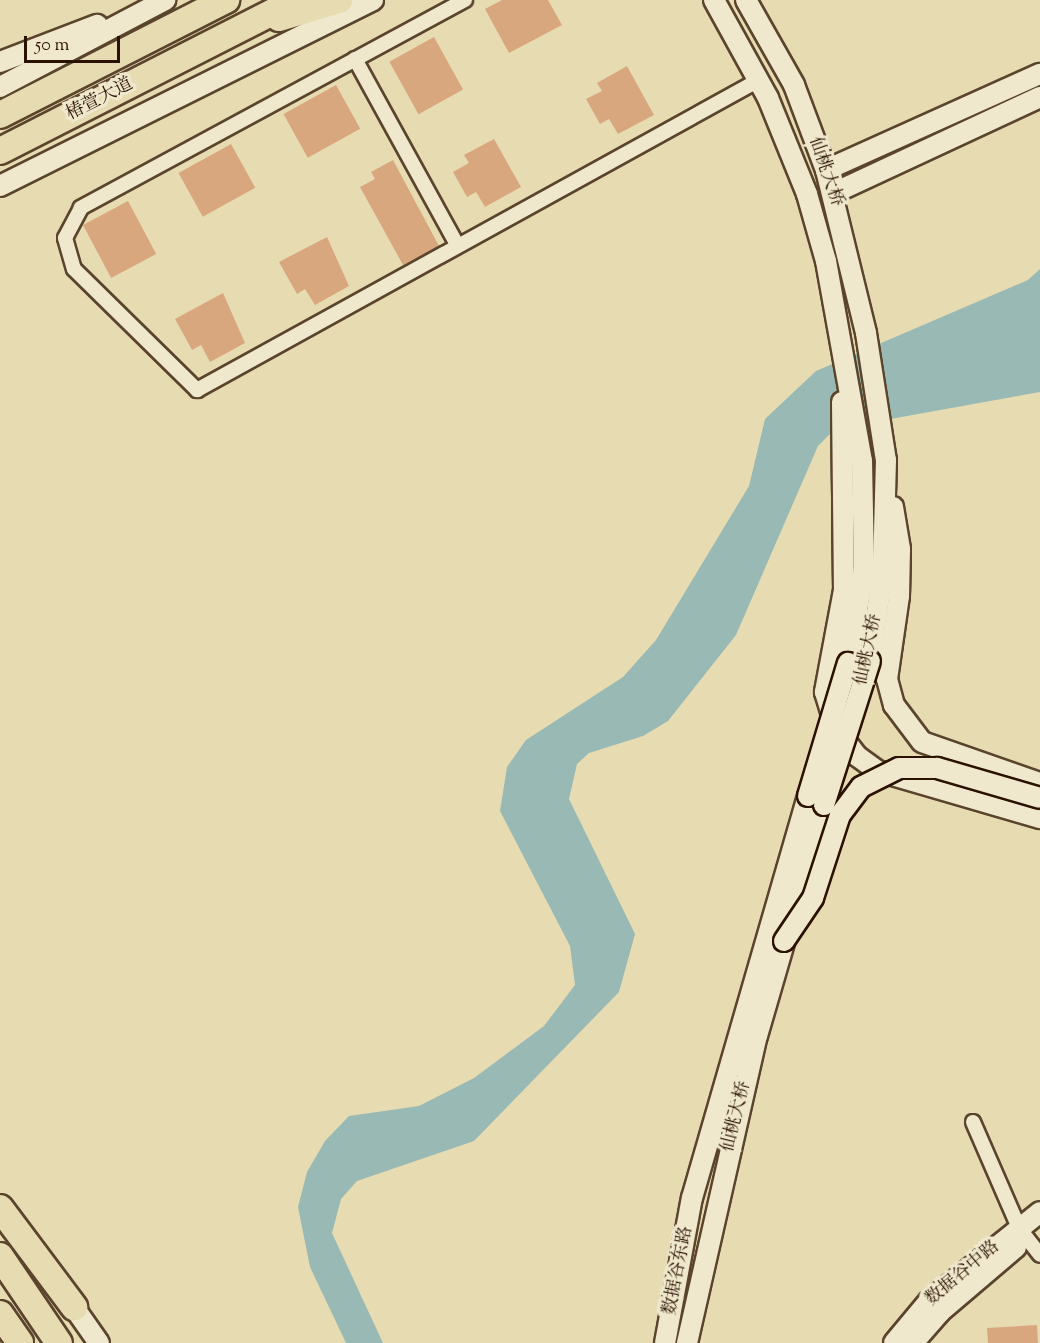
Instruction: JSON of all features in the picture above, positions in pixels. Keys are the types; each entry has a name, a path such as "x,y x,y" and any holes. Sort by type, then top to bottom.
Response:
{"highway":[{"name":"椿萱大道","path":"0,151 296,0"},
{"path":"238,30 339,0"},
{"name":"椿萱大道","path":"0,116 224,1"},
{"path":"0,1208 74,1307"},
{"path":"0,1256 59,1343"},
{"path":"0,1314 20,1343"}],"main road":[{"path":"0,62 163,0"},
{"path":"0,87 163,0"},
{"path":"0,186 373,0"},
{"name":"仙桃大桥","path":"692,1198 768,928 855,642 864,569 861,461 842,342 807,194 759,80 714,0"},
{"name":"仙桃大桥","path":"715,1208 784,941 870,661 883,568 886,460 866,333 834,193 794,85 746,0"},
{"path":"826,170 1040,74"},
{"path":"834,193 1040,97"},
{"path":"842,342 844,590 825,692 836,729 857,756 878,771 1040,818"},
{"path":"886,460 900,549 899,596 886,679 894,705 921,742 1040,783"},
{"path":"784,941 813,898 840,815 861,787 899,768 937,768 1040,798"},
{"path":"0,1193 99,1343"},
{"name":"数据谷东路","path":"665,1343 692,1198"},
{"name":"数据谷东路","path":"687,1343 715,1208"},
{"name":"数据谷中路","path":"913,1343 940,1312 1029,1232 1040,1212"},
{"name":"数据谷中路","path":"894,1343 929,1301 1029,1232"}],"street":[{"path":"465,0 81,208 65,238 74,269 197,390 759,80"},
{"path":"355,59 458,246"},
{"path":"973,1122 1040,1254"}],"water":[{"path":"1040,269 1040,392 835,429 818,446 736,635 668,721 643,736 589,753 577,764 569,799 635,934 619,992 474,1141 357,1181 341,1199 332,1233 383,1343 346,1343 310,1267 298,1207 307,1172 325,1141 349,1116 419,1106 474,1078 544,1026 575,985 570,946 500,811 507,767 526,740 623,677 656,640 749,486 765,419 816,371 1028,280"}],"building":[{"path":"502,0 548,0 562,25 509,53 485,9"},
{"path":"434,37 463,89 418,114 389,62"},
{"path":"627,66 654,115 618,134 609,119 600,124 586,99 602,91 597,83"},
{"path":"336,85 360,129 308,158 284,114"},
{"path":"494,139 521,187 485,207 476,192 467,197 453,172 469,163 464,155"},
{"path":"231,144 255,188 203,217 179,173"},
{"path":"393,160 439,246 403,265 360,187 375,179 371,172"},
{"path":"128,201 156,254 111,278 83,225"},
{"path":"327,237 349,286 315,305 305,289 297,294 279,262"},
{"path":"223,293 245,343 210,362 201,345 192,350 175,319"},
{"path":"1037,1325 1038,1343 988,1343 987,1328"}]}
